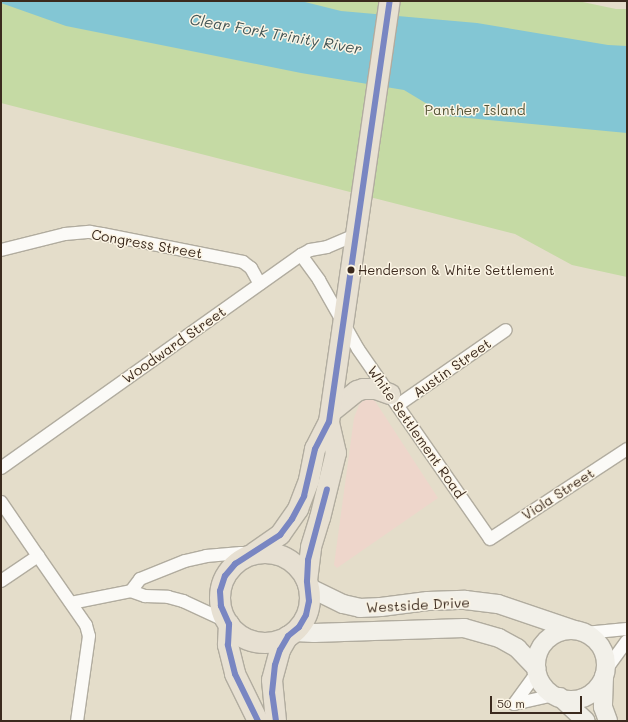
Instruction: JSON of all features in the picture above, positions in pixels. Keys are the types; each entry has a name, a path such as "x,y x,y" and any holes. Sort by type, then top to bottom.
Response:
{"main road":[{"path":"258,721 235,674 228,645 228,623 221,606 220,591 225,576 235,564 280,535 298,509 309,480 315,449 330,417 355,235 390,1"},
{"path":"330,417 357,391 363,389 376,389 394,400"},
{"path":"276,721 272,693 272,680 280,650 306,615 309,601 307,584 311,547 320,518 336,453 330,417"},
{"path":"251,555 278,555 292,562 307,584"},
{"name":"Westside Drive","path":"307,584 343,604 360,608 428,601 464,600 498,604 580,632"},
{"path":"228,623 242,637 254,641 275,642 292,634"},
{"name":"Westside Drive","path":"292,634 464,628 499,638 517,648 536,670"},
{"path":"586,721 557,696 546,690 539,681 536,670 536,659 540,648 547,639 556,633 580,632 595,640 601,648 605,658 603,707 608,721"},
{"path":"557,696 575,700 585,697 593,692 604,674"}],"street":[{"name":"Congress Street","path":"1,250 65,234 102,234 243,262 251,268 260,284"},
{"name":"Woodward Street","path":"1,468 301,255 310,250 327,247 355,235"},
{"name":"White Settlement Road","path":"301,255 319,280 358,349 490,539"},
{"name":"Austin Street","path":"394,400 506,330"},
{"name":"Viola Street","path":"490,539 627,448"},
{"path":"1,502 86,625 89,636 77,721"},
{"path":"131,591 140,579 185,560 206,556 241,553 251,555"},
{"path":"1,581 38,556"},
{"path":"70,603 131,591 145,596 168,597 183,601 228,623"},
{"path":"580,632 627,629"},
{"path":"604,674 627,641"},
{"path":"536,670 514,704 557,696"}],"shaded area":[{"path":"370,398 375,401 438,498 337,568 334,565 354,418 359,405 363,401"}],"green space":[{"name":"Panther Island","path":"1,1 578,1 616,9 627,9 627,277 572,265 515,234 1,103"}],"water":[{"name":"Clear Fork Trinity River","path":"1,1 301,1 341,11 477,23 608,45 627,46 627,133 447,116 404,90 301,73 66,26 1,3"}],"transit line":[{"path":"258,721 235,674 228,645 229,624 221,606 220,591 225,576 235,564 280,535 292,519 304,496 315,449 329,422 390,1"},
{"path":"276,721 272,693 275,665 280,650 288,636 299,627 306,615 309,601 307,581 308,560 327,489"}],"place":[{"name":"Henderson & White Settlement","path":"351,270"}]}
